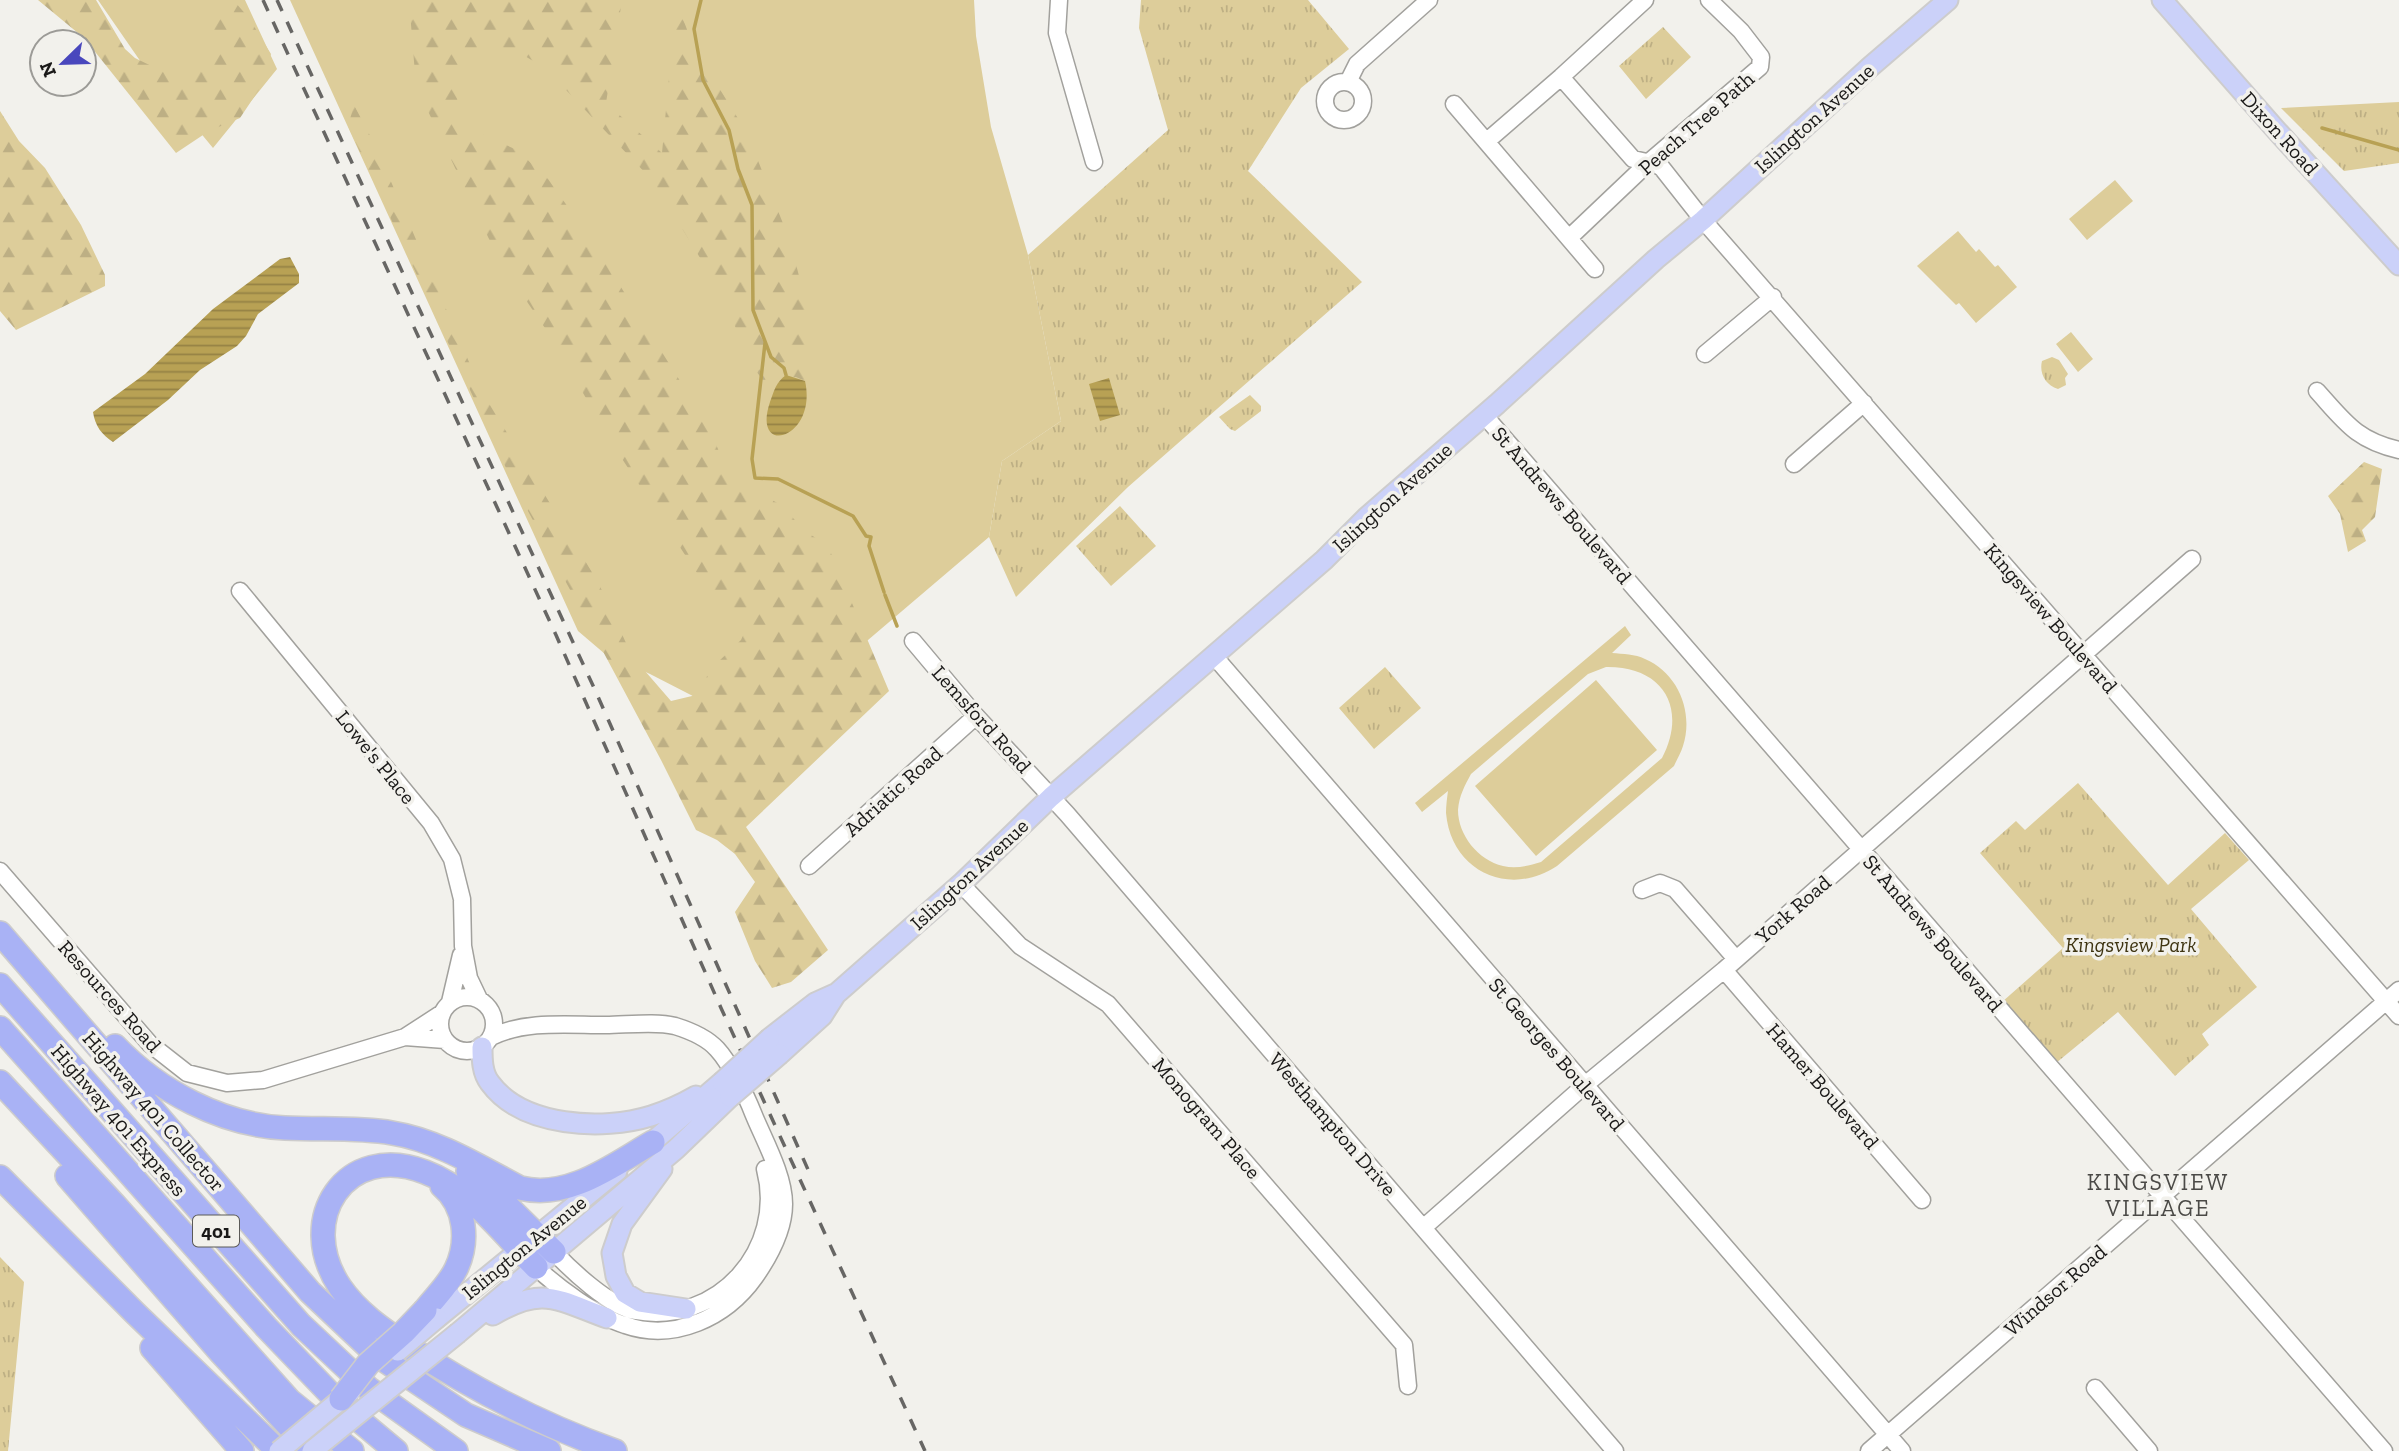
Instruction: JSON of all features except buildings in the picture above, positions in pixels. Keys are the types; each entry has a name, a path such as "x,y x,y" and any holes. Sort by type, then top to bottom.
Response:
{"highway":[{"path":"3,936 54,983 131,1062 156,1081 212,1112 246,1123 282,1128 393,1133 429,1143 520,1188 544,1192 564,1189 580,1182 653,1142"},
{"name":"Highway 401 Collector","path":"3,936 310,1292 378,1356 466,1415 548,1451"},
{"name":"Highway 401 Express","path":"0,985 300,1325 368,1388 456,1451"},
{"name":"Highway 401 Express","path":"0,1028 266,1327 341,1405 396,1451"},
{"name":"401","path":"0,1082 114,1204 289,1400 352,1451"},
{"path":"0,1100 221,1353 312,1451"},
{"path":"429,1143 489,1188 537,1252"},
{"path":"537,1252 442,1179 402,1164 367,1167 352,1177 332,1195 323,1223 322,1244 328,1265 340,1287 356,1307 376,1325 479,1389 614,1451"},
{"path":"341,1399 368,1364 403,1333 431,1314 456,1269 464,1226 458,1207 446,1189 423,1171"},
{"path":"0,1177 135,1313 279,1451"},
{"path":"0,1194 114,1306"},
{"path":"51,1227 114,1306 242,1451"},
{"path":"466,1415 527,1451"}],"main road":[{"name":"Islington Avenue","path":"431,1314 537,1252 676,1149 733,1093 775,1046 822,1016 836,994 961,884 1051,797 1324,560 1367,517 1948,0"},
{"name":"Dixon Road","path":"2162,0 2399,265"},
{"path":"486,1042 482,1064 488,1082 511,1105 539,1118 600,1124 649,1116 683,1103 733,1093"},
{"name":"Islington Avenue","path":"312,1451 458,1332 537,1252 653,1142 733,1093"},
{"path":"676,1149 622,1224 612,1253 616,1276 625,1293 640,1302 686,1310"},
{"path":"458,1332 477,1325 514,1303 537,1297 551,1298 607,1318"},
{"path":"279,1451 341,1399"}],"street":[{"path":"1059,0 1057,33 1094,162"},
{"path":"1348,82 1357,64 1428,0"},
{"path":"1487,141 1645,0"},
{"name":"Peach Tree Path","path":"1569,238 1649,162 1760,68 1761,57 1741,31 1709,0"},
{"name":"Kingsview Boulevard","path":"1561,77 1633,159 1662,168 1703,220 2399,1016"},
{"path":"1454,104 1595,269"},
{"path":"1705,354 1773,297"},
{"path":"2317,391 2351,430 2381,446 2399,450"},
{"path":"1794,464 1864,403"},
{"name":"St Andrews Boulevard","path":"1484,415 2384,1451"},
{"name":"York Road","path":"1423,1228 1585,1086 1730,965 2192,559"},
{"name":"Lowe's Place","path":"240,591 430,823 452,859 462,899 463,946 469,978 485,1005"},
{"name":"Lemsford Road","path":"913,641 976,716 1051,797"},
{"name":"St Georges Boulevard","path":"1213,656 1902,1451"},
{"name":"Adriatic Road","path":"809,866 976,716"},
{"name":"Westhampton Drive","path":"1051,797 1615,1451"},
{"name":"Resources Road","path":"0,871 150,1044 187,1073 227,1083 263,1080 405,1037 446,1008"},
{"name":"Hamer Boulevard","path":"1643,890 1660,883 1675,889 1730,965 1922,1200"},
{"name":"Monogram Place","path":"961,884 1020,946 1108,1004 1404,1345 1408,1386"},
{"name":"Lowe's Place","path":"446,1008 457,979 463,946"},
{"name":"Windsor Road","path":"1868,1451 2399,990"},
{"path":"537,1252 632,1311 686,1310 702,1305 730,1285 746,1268 759,1245 768,1213 770,1187 716,1048 692,1033 672,1025 540,1025 505,1030 470,1051 456,1049 445,1040 440,1027 446,1008 464,997 508,1018 540,1025"},
{"path":"485,1005 494,1025 486,1042"},
{"name":"Resources Road","path":"405,1037 445,1040"},
{"path":"537,1252 547,1277 607,1318 626,1326 667,1330 704,1321 723,1311 763,1265 774,1246 784,1203 776,1169 733,1093"},
{"path":"2095,1388 2149,1451"}],"green space":[{"path":"38,0 96,0 125,49 135,58 174,77 197,69 213,57 211,26 214,16 234,1 249,18 271,54 260,88 240,118 209,131 176,153 98,56 98,28 72,28"},
{"path":"98,0 245,0 277,69 213,148 157,80 152,78"},
{"path":"290,0 974,0 976,36 991,127 1028,255 1061,421 1002,461 989,537 761,731 605,654 578,631"},
{"path":"409,0 622,0 606,103 662,153 676,0 687,0 682,16 693,46 747,133 790,241 807,307 809,365 805,381 796,377 781,378 777,383 764,382 747,358 724,297 653,181 545,68 518,52 488,47 473,53 458,74 455,89 462,119 475,131 517,150 548,179 590,238 709,427 722,459 743,484 781,505 805,531 828,546 889,691 746,827 828,950 791,982 772,988 755,961 735,912 755,882 735,854 717,840 696,830 513,483 348,126 354,105 376,147 482,392 598,582 632,656 671,701 692,696 718,662 741,640 746,629 712,596 613,445 549,334 500,262 416,86"},
{"path":"1141,0 1308,0 1349,49 1301,88 1248,171 1362,282 1128,487 1016,597 989,537 1002,461 1061,421 1028,255 1168,130 1139,28"},
{"path":"1663,27 1691,57 1646,99 1619,66"},
{"path":"2399,102 2399,163 2344,171 2281,108"},
{"path":"0,111 19,141 45,168 81,225 105,275 105,286 16,330 0,311"},
{"path":"2115,180 2133,201 2087,240 2069,219"},
{"path":"1958,231 1976,252 1979,249 1995,267 1998,265 2017,287 1976,323 1959,303 1956,305 1917,266"},
{"path":"2071,332 2093,359 2078,372 2056,344"},
{"path":"2052,357 2059,360 2068,374 2065,378 2066,385 2058,389 2046,382 2041,370 2042,361"},
{"path":"1250,395 1261,406 1261,411 1235,431 1230,429 1219,417"},
{"path":"2364,462 2382,469 2375,517 2362,530 2366,541 2348,552 2340,514 2328,496"},
{"path":"1120,506 1156,546 1111,586 1076,546"},
{"path":"1625,626 1631,635 1612,653 1637,656 1657,665 1674,684 1685,707 1686,733 1674,766 1557,866 1539,875 1502,879 1471,864 1450,833 1446,813 1448,791 1422,812 1415,803","holes":["1606,667 1626,669 1656,682 1671,707 1672,723 1662,758 1541,862 1513,867 1503,866 1485,858 1471,845 1459,819 1460,800 1471,774 1588,674"]},
{"path":"1385,667 1421,708 1374,749 1339,708"},
{"path":"1596,680 1657,750 1536,856 1475,786"},
{"name":"Kingsview Park","path":"2078,783 2168,885 2225,833 2249,860 2191,909 2257,987 2202,1034 2209,1045 2175,1076 2118,1012 2056,1063 2002,1002 2063,948 1980,853 2016,821 2025,830"},
{"path":"0,1257 24,1282 8,1451 0,1451"}],"shaded area":[{"path":"290,257 299,274 299,283 258,314 237,346 200,370 168,400 113,442 102,433 95,422 93,412 145,374 213,309 280,259"},
{"path":"786,375 805,381 806,401 802,417 795,428 785,434 776,435 769,430 767,420 770,402 774,390"},
{"path":"1109,378 1120,415 1100,421 1089,384"}],"waterway":[{"path":"701,0 694,29 703,80 729,130 738,169 752,205 753,310 771,357 784,368 786,375"},
{"path":"2322,128 2399,150"},
{"path":"765,343 752,459 755,478 778,479 853,516 866,536 871,537 869,546 884,592"},
{"path":"885,595 897,626"}],"railway":[{"path":"263,0 556,635 721,1008 925,1451"},
{"path":"277,0 595,690 810,1174"}],"district":[{"name":"KINGSVIEW VILLAGE","path":"2158,1195"}]}
